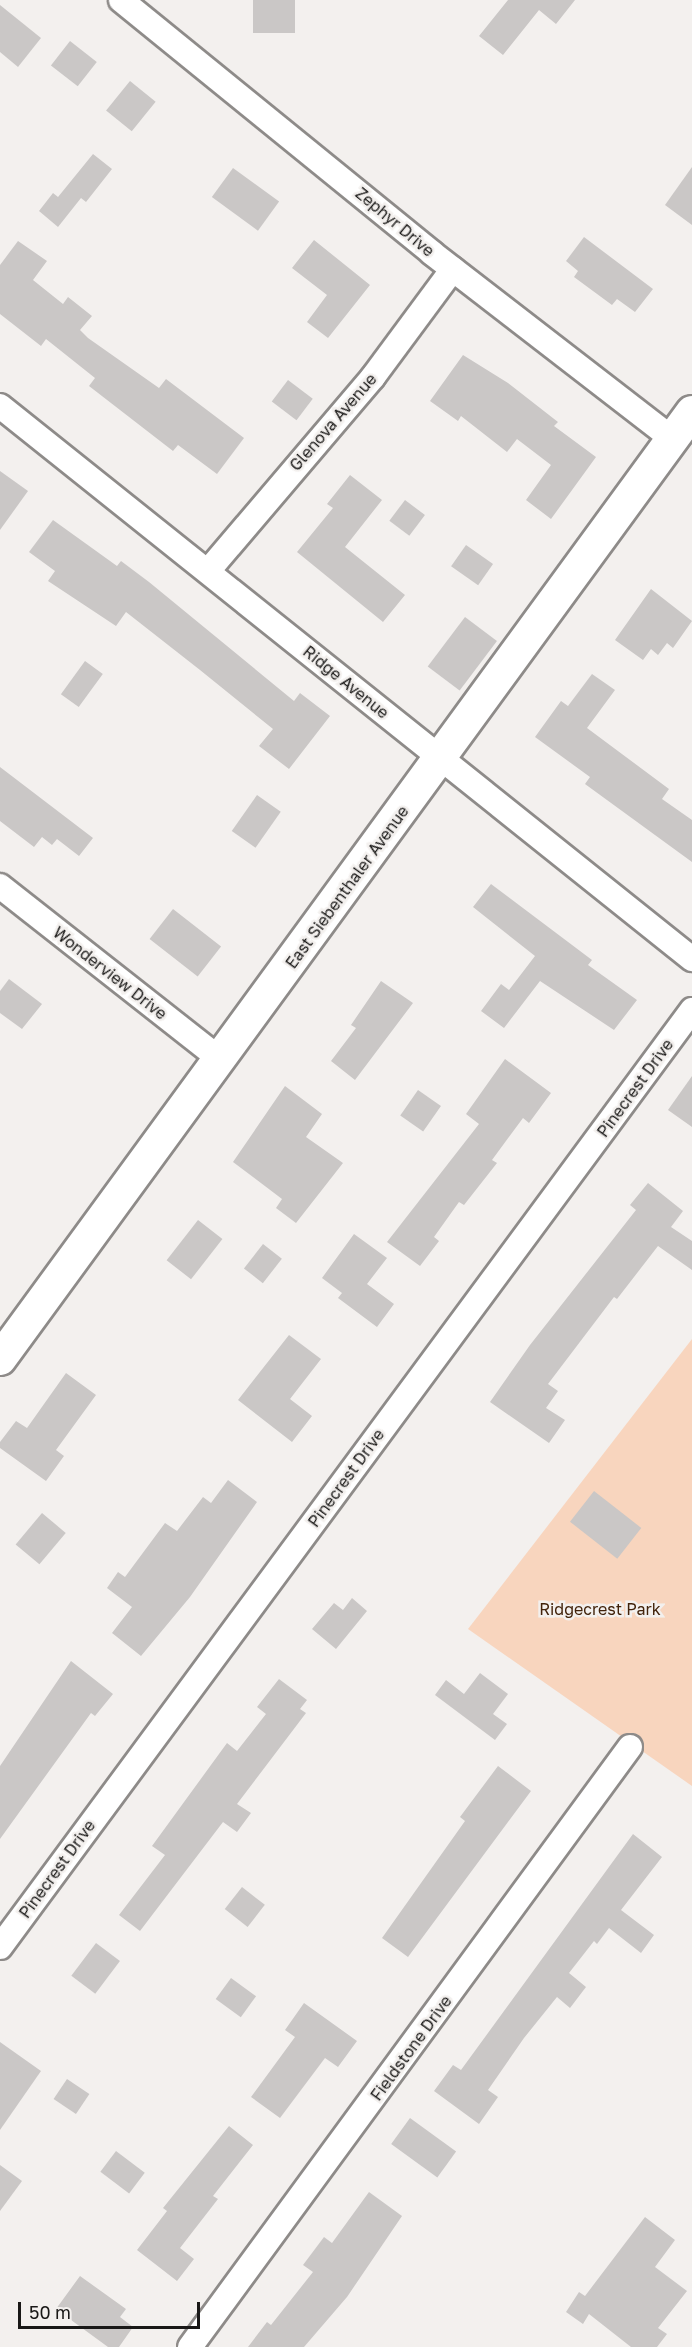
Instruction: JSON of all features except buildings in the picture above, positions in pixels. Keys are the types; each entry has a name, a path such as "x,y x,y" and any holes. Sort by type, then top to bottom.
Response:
{"main road":[{"name":"East Siebenthaler Avenue","path":"0,1359 221,1060 692,412"}],"street":[{"name":"Zephyr Drive","path":"121,0 453,268 673,439"},
{"name":"Glenova Avenue","path":"208,571 374,376 453,268"},
{"name":"Ridge Avenue","path":"0,406 692,959"},
{"name":"Wonderview Drive","path":"0,886 221,1060"},
{"name":"Pinecrest Drive","path":"0,1947 692,1010"},
{"name":"Fieldstone Drive","path":"190,2347 630,1747"}],"green space":[{"name":"Ridgecrest Park","path":"692,1339 692,1786 468,1629"}]}
